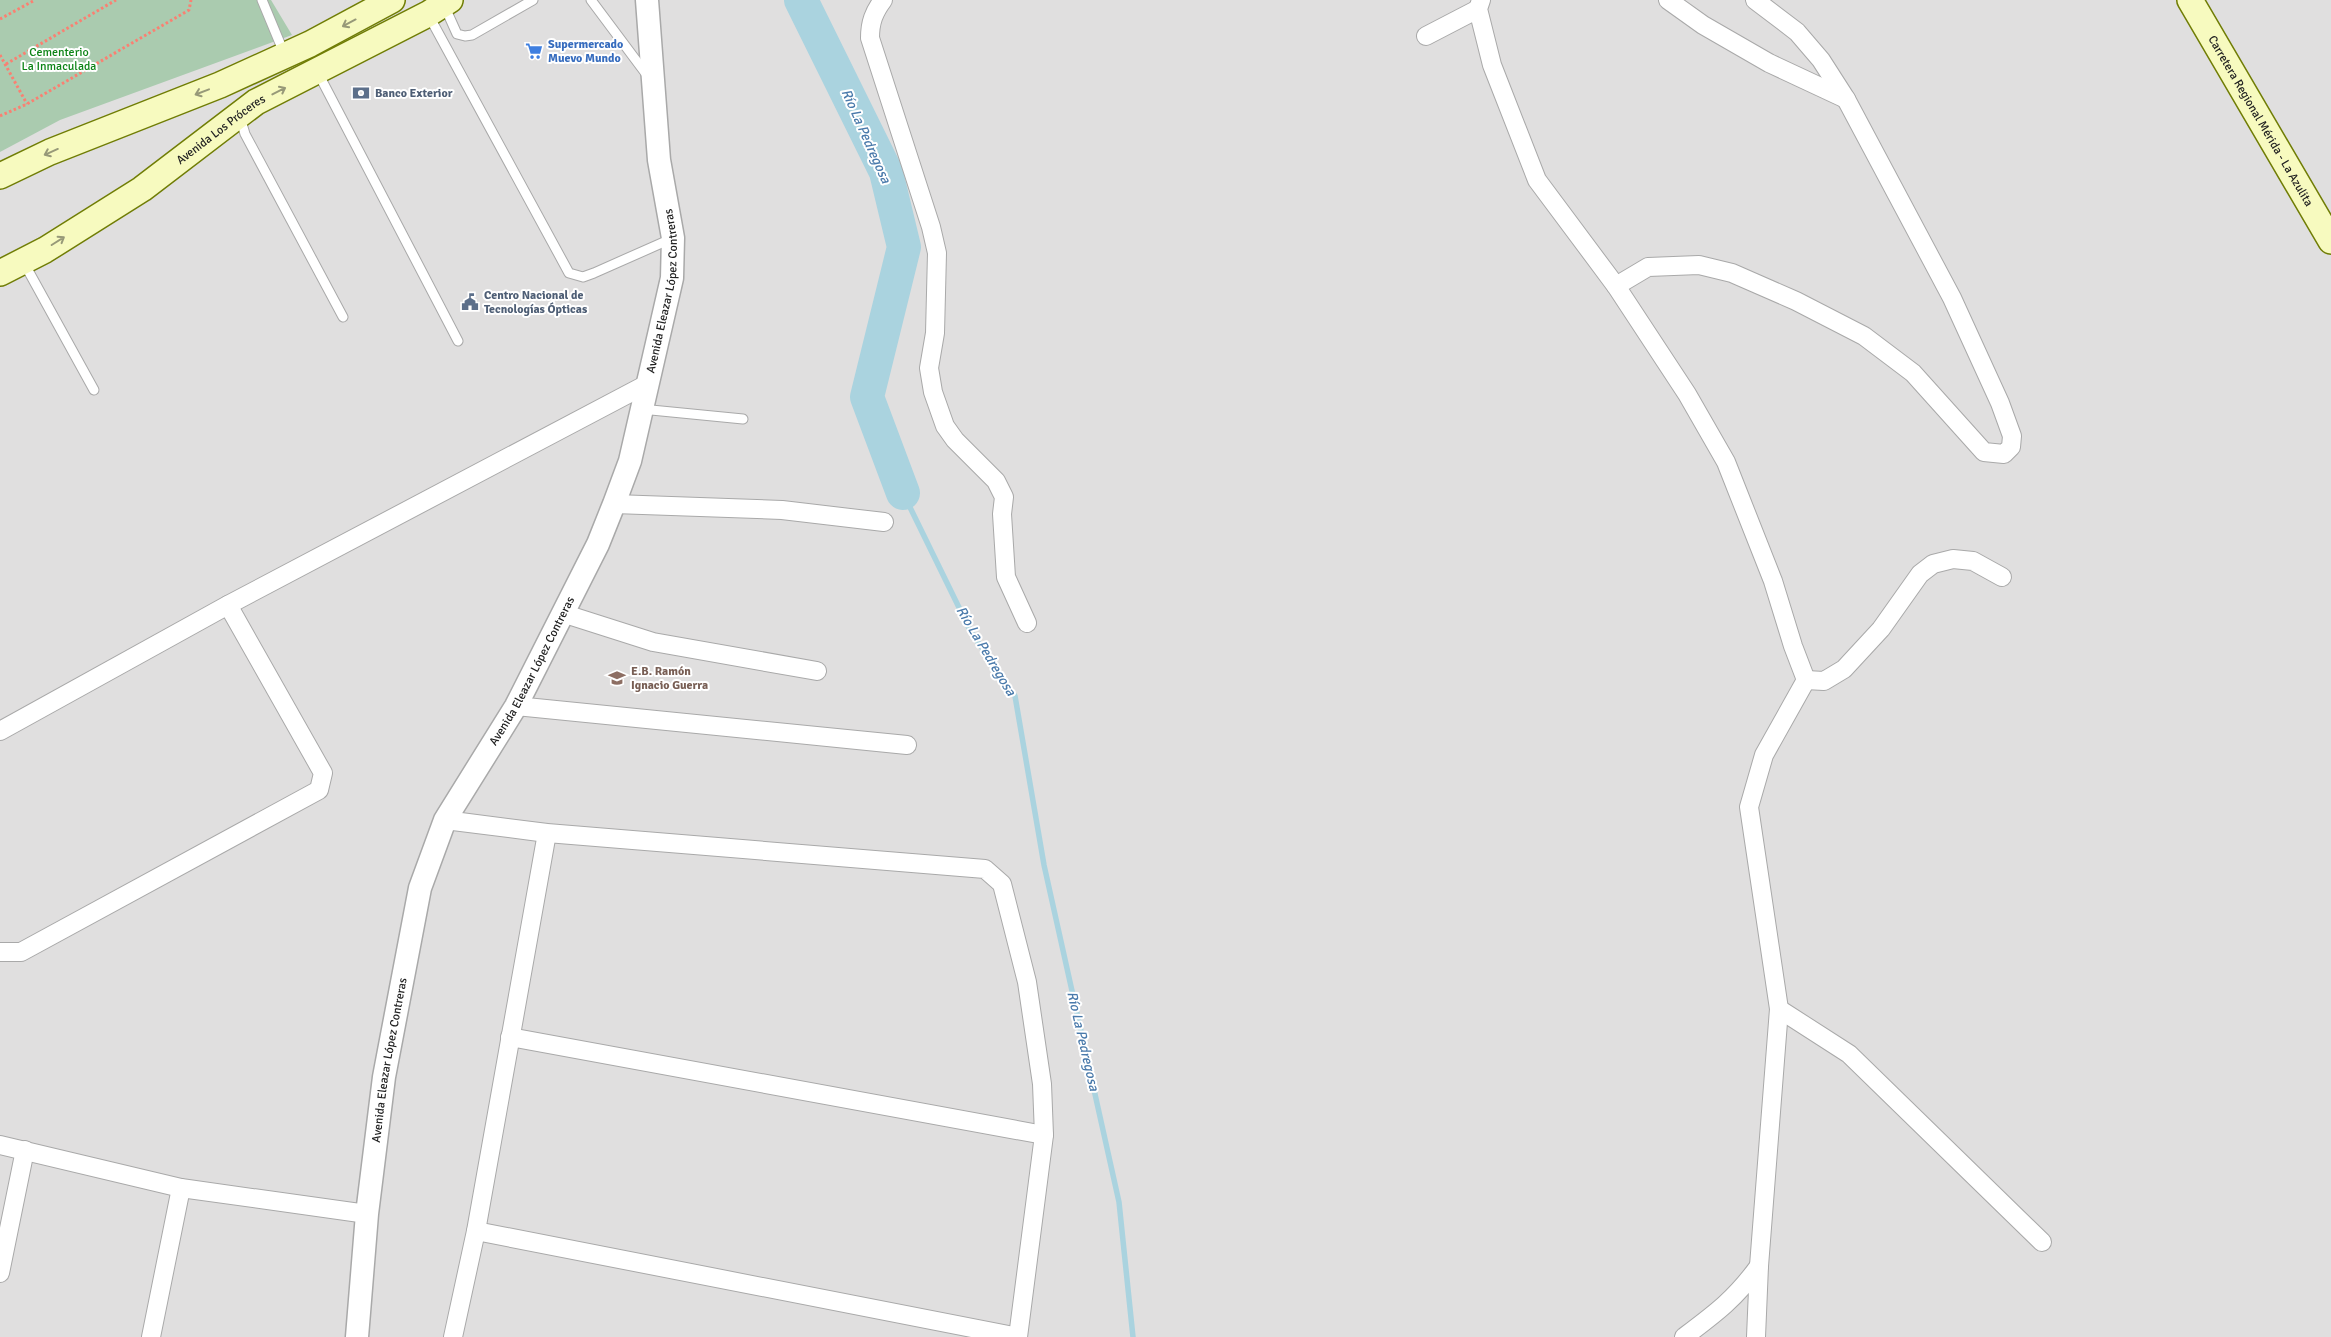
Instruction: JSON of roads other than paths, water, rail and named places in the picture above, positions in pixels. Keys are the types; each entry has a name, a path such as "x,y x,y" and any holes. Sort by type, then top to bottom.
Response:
{"main road":[{"path":"0,176 50,152 220,85 286,55 392,0"},
{"name":"Carretera Regional Mérida - La Azulita","path":"2190,0 2331,241"},
{"name":"Avenida Los Próceres","path":"7,268 45,250 142,189 256,102 440,6"}],"street":[{"name":"Avenida Eleazar López Contreras","path":"357,1337 367,1214 384,1077 419,898 444,820 516,706 598,544 630,460 672,278 673,238 659,160 647,0"},
{"path":"883,0 874,12 870,26 870,38 931,227 937,253 935,333 929,368 933,392 945,426 955,440 996,481 1004,497 1002,514 1006,577 1027,623"},
{"path":"1668,0 1702,25 1769,63 1846,99"},
{"path":"1616,286 1648,267 1699,265 1732,273 1796,301 1864,336 1913,372 1984,452 2004,454 2011,447 2012,436 2000,403 1952,298 1846,99 1821,60 1797,32 1755,0"},
{"path":"1426,36 1479,4 1492,65 1537,180 1616,286 1687,394 1726,462 1773,581 1793,646 1806,680"},
{"path":"0,731 228,605 647,384"},
{"path":"614,504 782,510 884,522"},
{"path":"1806,680 1824,681 1844,669 1881,629 1920,574 1933,564 1953,559 1973,561 2002,577"},
{"path":"0,952 21,952 319,790 323,774 228,605"},
{"path":"562,614 653,642 817,672"},
{"path":"1756,1337 1759,1266 1779,1009 1749,807 1764,755 1806,680"},
{"path":"516,706 907,745"},
{"path":"444,820 547,833 985,869 1002,884 1027,982 1042,1084 1044,1135 1018,1337 476,1231"},
{"path":"453,1337 476,1231 547,833"},
{"path":"1779,1009 1849,1054 2042,1242"},
{"path":"510,1037 1044,1135"},
{"path":"0,1144 181,1188 367,1214"},
{"path":"0,1272 25,1150"},
{"path":"151,1337 181,1188"},
{"path":"1684,1337 1719,1311 1740,1292 1759,1266"},
{"path":"1744,1337 1757,1315"}],"lane":[{"path":"262,0 286,55"},
{"path":"440,6 457,34 464,36 472,35 533,0"},
{"path":"591,0 652,81"},
{"path":"440,6 569,273 583,277 673,238"},
{"path":"317,71 458,341"},
{"path":"239,114 245,134 343,317"},
{"path":"7,268 94,390"},
{"path":"641,409 743,418"}],"waterway":[{"name":"Río La Pedregosa","path":"801,0 886,172 904,247 867,397 903,493"},
{"name":"Río La Pedregosa","path":"903,493 971,632 1015,696 1044,865 1119,1202 1133,1337"}],"place":[{"name":"Supermercado Muevo Mundo","path":"534,51"},
{"name":"Banco Exterior","path":"361,93"},
{"name":"Centro Nacional de Tecnologías Ópticas","path":"470,302"},
{"name":"E.B. Ramón Ignacio Guerra","path":"617,678"}],"park label":[{"name":"Cementerio La Inmaculada","path":"59,59"}]}
